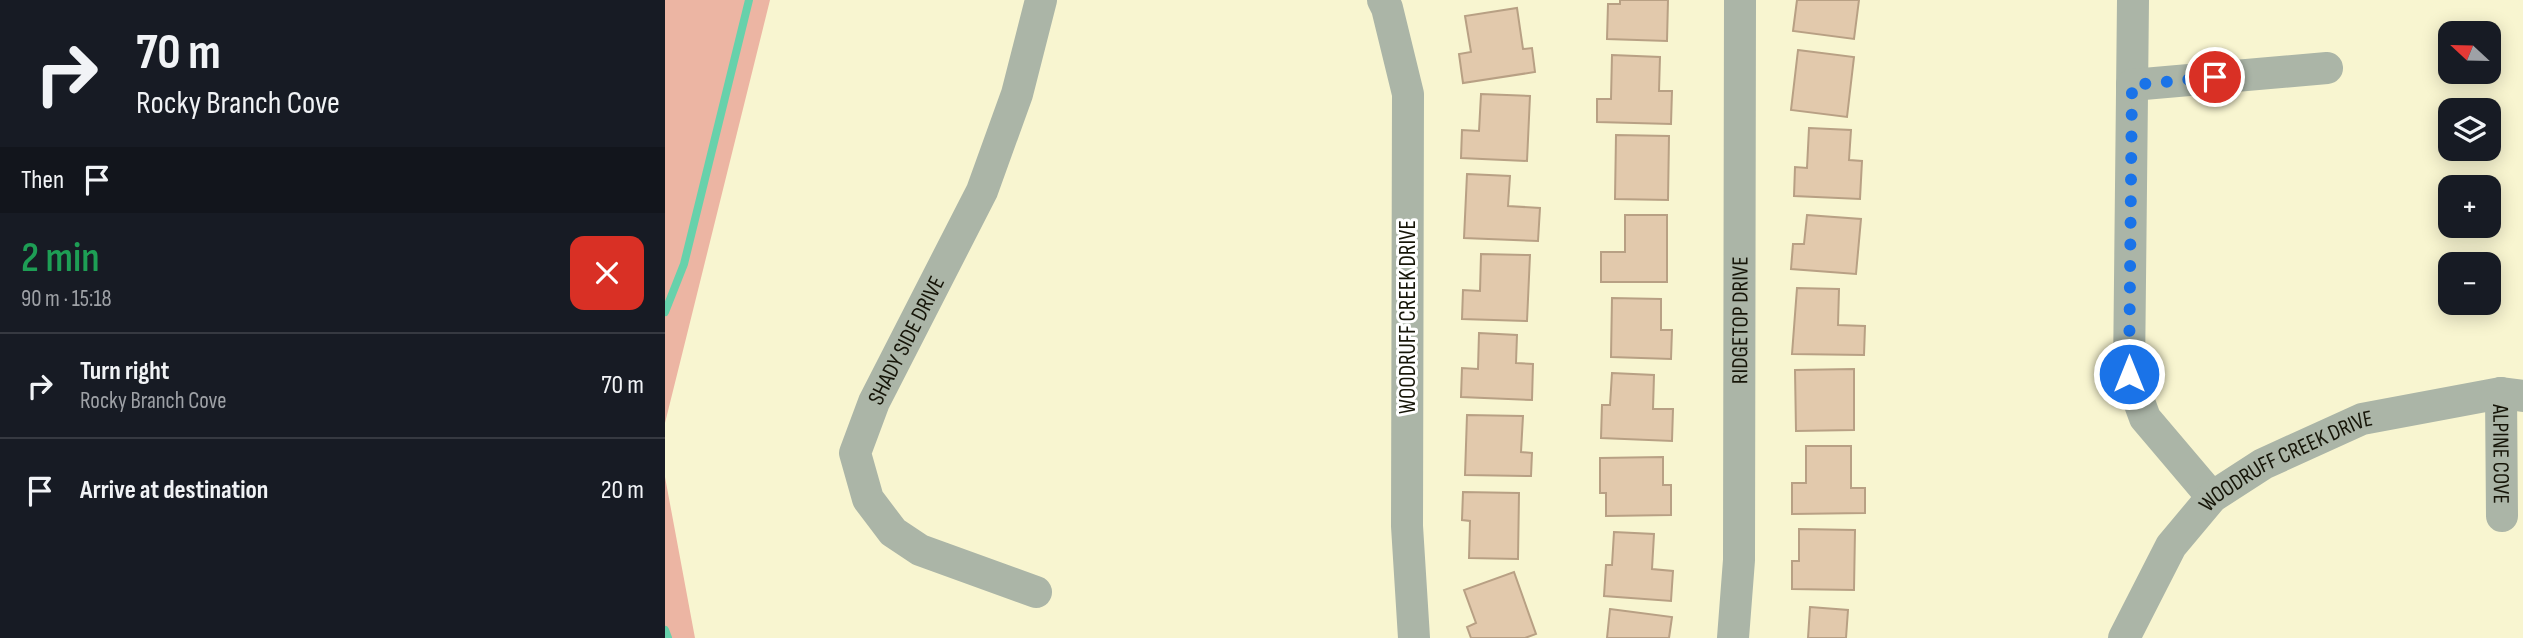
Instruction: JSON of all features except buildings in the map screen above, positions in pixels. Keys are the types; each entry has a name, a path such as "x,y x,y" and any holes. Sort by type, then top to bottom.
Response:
{"street":[{"name":"SHADY SIDE DRIVE","path":"1035,592 920,550 893,532 868,499 855,453 874,402 982,191 1017,94 1041,0"},
{"name":"WOODRUFF CREEK DRIVE","path":"1383,0 1408,94 1407,526 1414,638"},
{"name":"RIDGETOP DRIVE","path":"1733,638 1739,560 1740,0"},
{"path":"2133,0 2129,374 2145,418 2212,497"},
{"path":"2132,85 2327,68"},
{"name":"WOODRUFF CREEK DRIVE","path":"2124,638 2171,546 2212,497 2263,464 2362,419 2512,395"},
{"name":"ALPINE COVE","path":"2502,516 2512,395"}],"shaded area":[{"path":"665,0 770,0 665,423"},
{"path":"665,477 695,638 665,638"}],"waterway":[{"path":"665,312 684,264 749,0"},
{"path":"665,630 668,638"}],"route":[{"path":"2129,374 2132,85 2215,77"}]}
